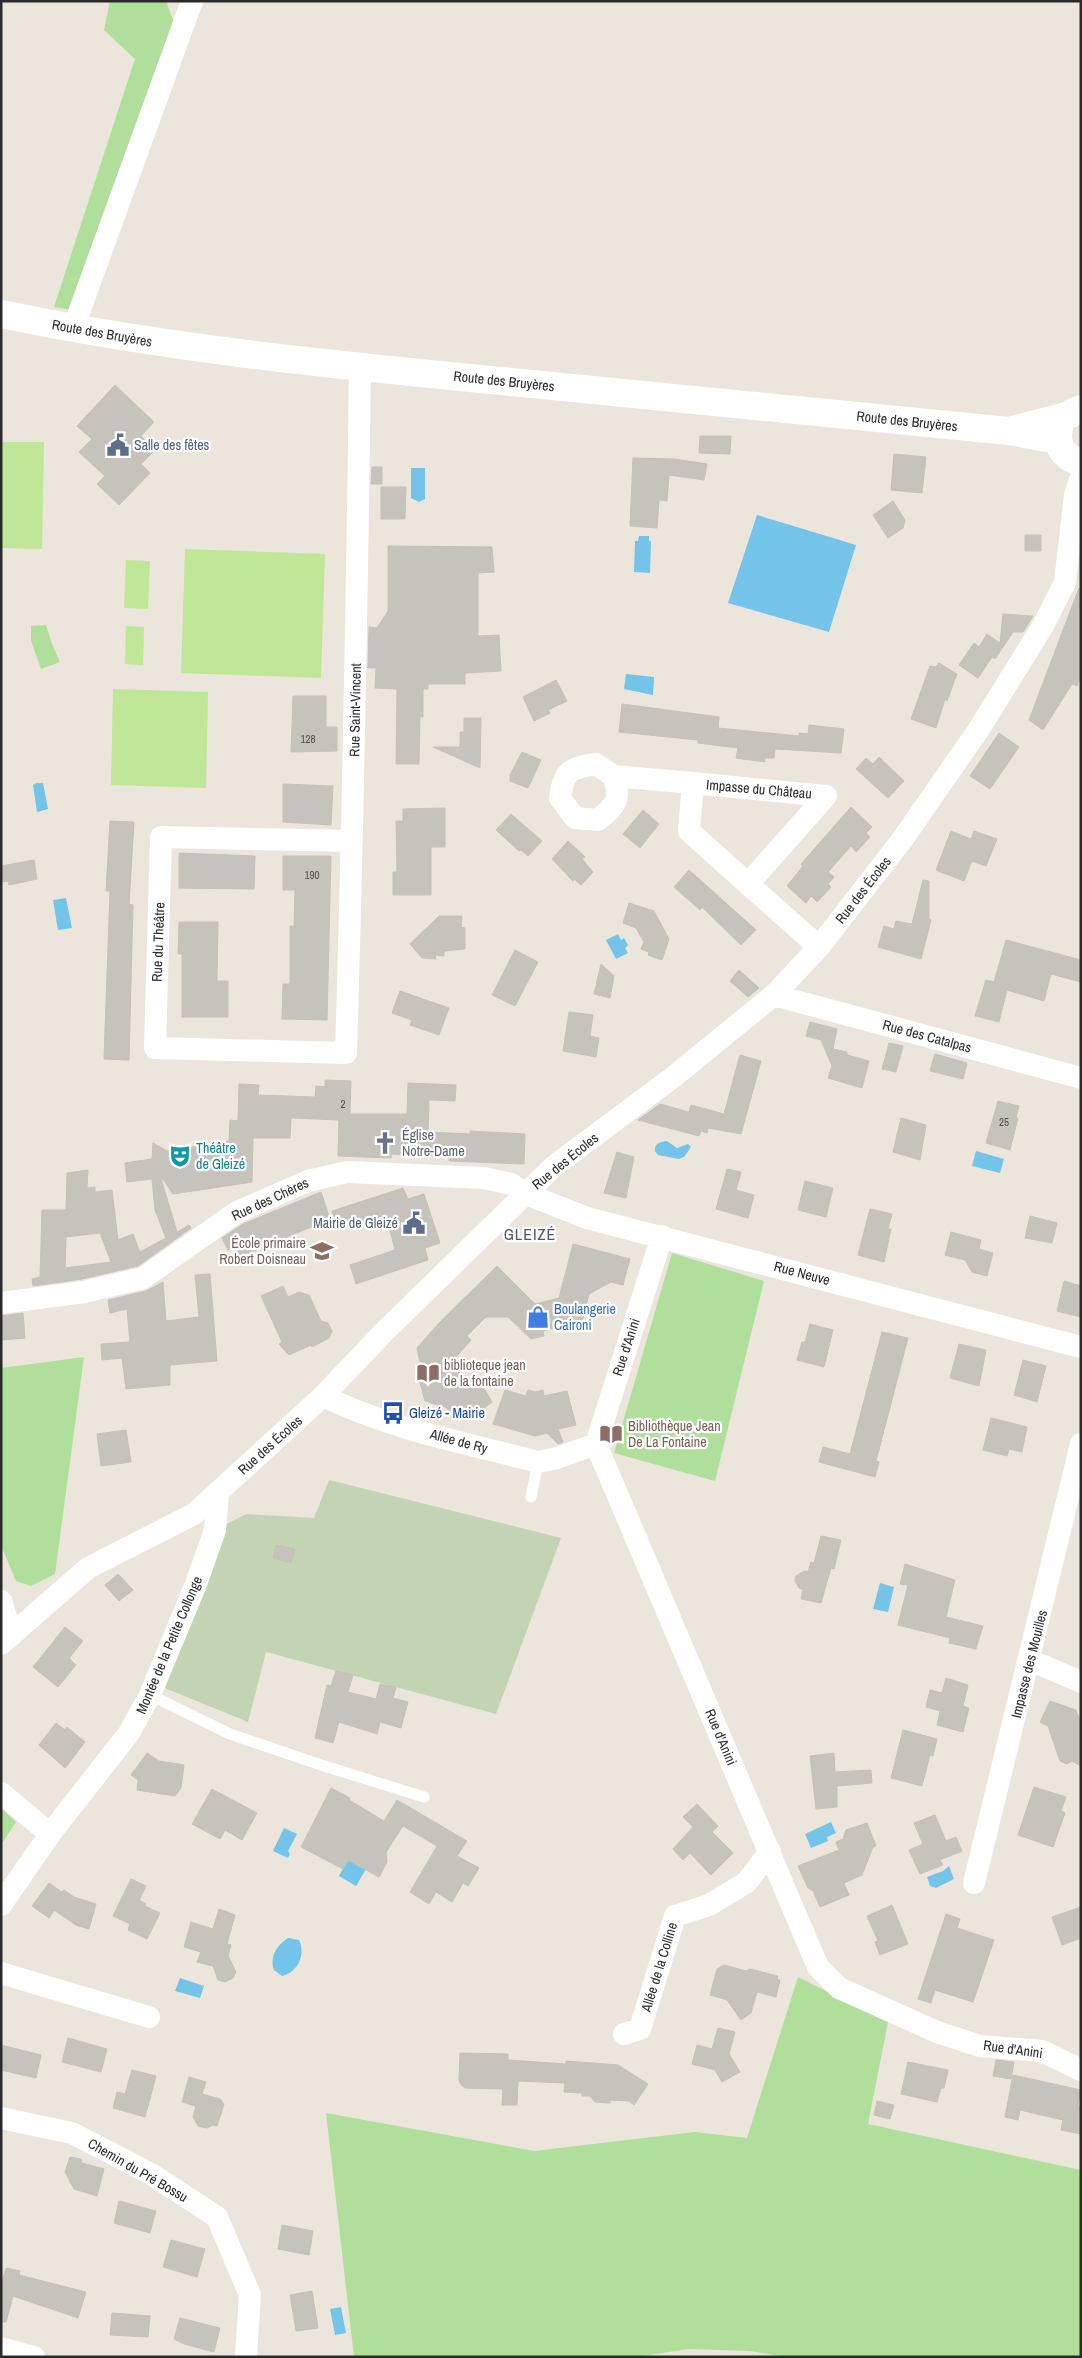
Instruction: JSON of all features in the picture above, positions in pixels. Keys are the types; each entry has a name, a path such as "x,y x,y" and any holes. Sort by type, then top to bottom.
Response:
{"main road":[{"name":"Route des Bruyères","path":"1,314 73,329 177,345 360,367 1009,431 1074,441"}],"street":[{"path":"73,329 192,1"},
{"name":"Rue Saint-Vincent","path":"346,1053 352,841 360,367"},
{"name":"Rue des Écoles","path":"6,1640 88,1568 194,1514 323,1396 384,1332 554,1166 672,1078 774,995 819,947 902,840 979,729 1044,624 1073,583 1074,441"},
{"name":"Impasse du Château","path":"613,776 826,796 748,884"},
{"name":"Impasse du Château","path":"692,783 689,831 819,947"},
{"name":"Rue du Théâtre","path":"346,1053 156,1048 161,836 352,841"},
{"name":"Rue des Catalpas","path":"774,995 1081,1078"},
{"name":"Rue des Chères","path":"1,1303 84,1292 143,1278 237,1212 308,1181 347,1172 484,1178 512,1184 526,1194"},
{"name":"Rue Neuve","path":"526,1194 588,1218 1081,1347"},
{"name":"Rue d'Anini","path":"662,1236 596,1444 818,1967 839,1988 937,2032 980,2046 1042,2050 1081,2070"},
{"name":"Allée de Ry","path":"323,1396 395,1431 538,1462 557,1458 596,1444"},
{"name":"Impasse des Mouilles","path":"974,1883 1030,1660 1081,1444"},
{"name":"Montée de la Petite Collonge","path":"1,1904 50,1834 129,1733 150,1695 196,1584 215,1530 218,1493"},
{"path":"1,1601 6,1640"},
{"path":"1030,1660 1081,1682"},
{"path":"1,1793 50,1834"},
{"name":"Allée de la Colline","path":"624,2034 640,2028 675,1916 709,1905 747,1882 770,1851"},
{"path":"1,1973 149,2017"},
{"name":"Chemin du Pré Bossu","path":"1,2118 72,2133 151,2174 217,2216 250,2295 246,2357"},
{"path":"1,2348 34,2357"}],"lane":[{"path":"531,1497 538,1462"},
{"path":"150,1695 230,1734 320,1766 424,1797"}],"green space":[{"path":"110,1 166,1 174,23 72,310 54,307 135,59 104,30"},
{"path":"1,442 44,442 42,549 1,548"},
{"path":"185,549 325,554 321,678 181,673"},
{"path":"126,560 150,561 148,609 124,608"},
{"path":"46,625 60,662 41,669 31,641 31,626"},
{"path":"126,626 144,627 143,665 125,664"},
{"path":"113,689 208,692 206,788 111,785"},
{"path":"672,1253 764,1281 715,1481 614,1453"},
{"path":"84,1357 55,1574 31,1586 16,1581 1,1545 1,1368"},
{"path":"329,1480 561,1538 496,1714 266,1652 248,1722 155,1684 215,1530 246,1514 314,1518"},
{"path":"1,1808 16,1822 1,1845"},
{"path":"798,1977 888,2022 868,2124 1081,2170 1081,2357 786,2357 750,2351 688,2349 637,2357 354,2357 326,2113 534,2151 695,2132 747,2138"}],"water":[{"path":"411,468 425,468 425,499 419,502 411,498"},
{"path":"757,515 856,545 829,632 728,603"},
{"path":"639,536 649,536 649,541 651,541 650,573 634,572 635,541 638,541"},
{"path":"626,674 654,677 653,695 624,689"},
{"path":"43,783 48,809 37,812 33,785"},
{"path":"66,898 72,928 58,930 53,900"},
{"path":"618,934 621,940 624,938 628,945 625,948 628,953 616,959 606,940"},
{"path":"667,1141 677,1148 688,1144 691,1147 684,1157 679,1159 658,1155 655,1151 656,1146 660,1142"},
{"path":"976,1151 1004,1159 1000,1173 972,1166"},
{"path":"880,1583 894,1587 888,1612 873,1609"},
{"path":"831,1822 836,1833 827,1837 828,1841 811,1848 805,1834"},
{"path":"284,1828 297,1834 288,1851 290,1854 288,1858 273,1851"},
{"path":"348,1859 366,1869 356,1886 339,1876"},
{"path":"949,1866 954,1879 936,1888 930,1886 927,1877 943,1871"},
{"path":"288,1938 299,1940 302,1951 296,1967 288,1974 282,1976 274,1970 273,1956 280,1944"},
{"path":"180,1978 204,1986 200,1998 175,1991"},
{"path":"341,2307 346,2333 335,2335 330,2309"}],"building":[{"name":"Salle des fêtes","path":"115,385 154,422 141,436 155,450 141,464 150,473 119,505 97,484 105,476 79,452 92,439 77,426"},
{"path":"700,436 731,436 730,454 699,453"},
{"path":"894,454 926,457 922,493 891,490"},
{"path":"633,458 674,459 707,464 704,480 669,475 667,501 659,500 657,528 630,526"},
{"path":"372,467 382,467 382,484 371,484"},
{"path":"381,487 406,487 405,519 381,519"},
{"path":"893,501 905,520 903,528 888,538 873,515"},
{"path":"1025,535 1041,535 1041,551 1025,551"},
{"path":"388,546 492,547 494,572 478,573 478,636 499,635 501,671 465,673 465,684 428,684 428,689 423,689 423,717 420,716 419,764 396,764 397,689 375,688 376,668 368,668 369,627 377,628 388,611"},
{"path":"1079,588 1081,675 1077,686 1072,684 1043,730 1029,720"},
{"path":"1003,614 1033,616 1023,632 1013,632 995,659 992,657 978,678 959,665 974,643 979,647 987,634 1000,643"},
{"path":"939,663 957,674 947,701 945,699 936,728 911,719 930,666 936,667"},
{"path":"556,680 567,701 548,710 550,713 534,721 523,697"},
{"path":"293,696 326,696 326,727 337,727 337,751 291,752"},
{"path":"622,704 719,717 718,728 799,736 799,733 808,734 809,725 844,729 841,753 775,749 774,758 765,758 765,762 736,758 738,748 698,743 698,740 619,732"},
{"path":"464,718 481,718 480,768 433,747 460,747 460,732 464,732"},
{"path":"999,733 1019,747 990,789 970,776"},
{"path":"522,752 541,760 528,788 510,781 510,775"},
{"path":"879,757 904,781 888,798 856,769 866,758 873,764"},
{"path":"283,784 333,786 331,825 283,822"},
{"path":"851,807 872,827 866,833 870,837 856,852 851,846 828,872 834,877 828,884 831,887 817,902 811,896 806,903 787,886 803,866 801,864"},
{"path":"445,808 445,847 431,847 431,895 393,895 393,872 397,872 396,821 403,821 403,809"},
{"path":"643,810 659,824 640,848 623,834"},
{"path":"511,814 542,841 528,856 521,850 519,851 496,830"},
{"path":"110,821 134,822 129,904 133,905 129,1060 104,1059 110,891 106,891"},
{"path":"951,831 971,839 974,831 997,839 986,866 972,861 964,881 936,870"},
{"path":"568,841 585,857 582,859 593,872 581,885 574,879 573,881 552,859"},
{"path":"179,853 255,856 254,889 179,888"},
{"path":"283,856 331,856 327,1020 282,1019 283,984 290,984 290,926 294,926 295,890 283,890"},
{"path":"34,860 37,879 9,885 8,881 1,882 1,866"},
{"path":"689,870 756,930 741,945 702,907 700,910 674,887"},
{"path":"923,880 929,881 929,919 931,920 921,959 878,947 884,926 894,929 896,921 912,924"},
{"path":"629,903 654,911 669,939 662,960 648,955 649,952 641,949 644,942 636,928 623,923"},
{"path":"439,916 462,916 461,927 465,928 465,949 444,951 444,956 435,955 436,959 422,958 410,944"},
{"path":"179,922 218,922 217,981 228,981 228,1017 182,1017 182,954 178,954"},
{"path":"1006,940 1081,960 1081,982 1051,974 1044,1001 1007,990 999,1022 975,1016 986,980 994,982"},
{"path":"515,950 538,962 515,1006 492,995"},
{"path":"601,964 614,976 610,998 594,994"},
{"path":"739,970 759,988 748,997 730,981"},
{"path":"400,991 449,1008 439,1035 410,1025 412,1020 392,1013"},
{"path":"569,1012 593,1015 590,1036 599,1038 596,1057 563,1051"},
{"path":"810,1022 837,1029 833,1049 847,1052 847,1055 869,1061 862,1088 828,1078 832,1066 821,1040 806,1036"},
{"path":"889,1043 903,1046 896,1072 882,1069"},
{"path":"935,1054 967,1063 963,1079 930,1071"},
{"path":"740,1055 761,1061 741,1134 708,1128 707,1133 701,1131 699,1136 638,1120 660,1104 689,1112 691,1105 724,1114"},
{"path":"325,1080 351,1081 350,1114 407,1114 408,1083 456,1085 455,1101 429,1100 428,1132 470,1134 470,1131 525,1134 524,1164 449,1161 449,1156 391,1154 391,1158 338,1156 339,1120 291,1118 290,1138 253,1138 252,1182 173,1194 160,1175 177,1232 189,1225 191,1228 138,1266 82,1279 33,1286 32,1279 40,1277 42,1210 66,1210 67,1173 88,1170 87,1188 95,1187 95,1192 112,1190 118,1240 133,1234 140,1252 166,1238 155,1210 152,1179 127,1182 125,1163 152,1159 153,1143 167,1151 229,1141 230,1120 238,1121 239,1084 259,1085 258,1095 315,1097 316,1086 325,1087","holes":["100,1233 111,1262 65,1268 66,1237"]},
{"path":"998,1101 1019,1106 1010,1150 986,1143"},
{"path":"901,1118 926,1125 920,1160 893,1152"},
{"path":"617,1152 634,1157 626,1198 604,1193"},
{"path":"727,1169 741,1172 736,1190 754,1195 748,1218 716,1209"},
{"path":"805,1181 833,1188 826,1217 798,1210"},
{"path":"403,1188 408,1199 424,1194 440,1243 425,1248 428,1260 356,1284 350,1265 395,1250 386,1215 338,1230 332,1211"},
{"path":"321,1192 330,1219 240,1257 235,1246 228,1250 222,1238 243,1224"},
{"path":"870,1209 892,1214 884,1262 858,1255"},
{"path":"1030,1216 1057,1223 1052,1243 1025,1238"},
{"path":"951,1232 981,1240 979,1249 993,1253 987,1276 972,1272 965,1260 945,1255"},
{"path":"573,1244 630,1259 623,1285 611,1282 589,1294 583,1319 543,1331 544,1336 531,1339 508,1317 486,1317 467,1336 471,1340 456,1357 464,1365 461,1376 481,1383 492,1402 472,1418 462,1416 460,1413 447,1410 448,1408 425,1401 417,1372 422,1372 417,1348 439,1323 497,1266 535,1304 559,1298"},
{"path":"210,1274 217,1361 170,1365 170,1385 126,1389 122,1358 102,1360 101,1344 130,1342 127,1309 110,1313 108,1300 146,1291 163,1282 166,1321 199,1317 195,1275"},
{"path":"1064,1281 1081,1286 1081,1317 1057,1311"},
{"path":"283,1286 288,1297 299,1292 309,1295 321,1321 328,1323 332,1331 329,1338 312,1347 311,1345 289,1355 279,1344 282,1342 261,1296"},
{"path":"23,1313 25,1338 1,1340 1,1316"},
{"path":"810,1324 833,1330 824,1367 797,1360"},
{"path":"882,1332 908,1338 876,1461 879,1462 875,1477 819,1462 823,1447 850,1454"},
{"path":"959,1344 986,1350 979,1386 950,1378"},
{"path":"1023,1360 1046,1366 1037,1402 1014,1395"},
{"path":"505,1390 526,1396 528,1390 535,1392 543,1390 544,1396 567,1391 576,1425 558,1429 563,1442 558,1444 547,1433 535,1436 493,1424"},
{"path":"991,1418 1027,1427 1022,1452 1009,1449 1007,1456 983,1450"},
{"path":"126,1430 131,1462 101,1466 97,1434"},
{"path":"821,1536 841,1540 834,1569 831,1568 821,1603 801,1599 803,1590 799,1588 795,1581 796,1576 804,1571 808,1572 811,1562 814,1563"},
{"path":"276,1545 295,1549 291,1563 273,1558"},
{"path":"905,1564 955,1580 946,1617 983,1626 976,1649 949,1643 950,1638 898,1625 908,1585 900,1584"},
{"path":"118,1574 133,1590 119,1601 105,1585"},
{"path":"65,1627 83,1641 69,1658 76,1665 58,1687 33,1667"},
{"path":"336,1671 353,1675 348,1692 376,1699 380,1684 396,1687 393,1698 408,1702 401,1728 380,1722 377,1734 339,1722 333,1743 315,1738 327,1685 331,1686"},
{"path":"946,1678 968,1685 963,1706 969,1708 963,1732 937,1725 940,1711 926,1707 930,1690 942,1693"},
{"path":"1050,1701 1076,1710 1081,1723 1081,1766 1072,1761 1067,1764 1060,1761 1048,1726 1040,1722"},
{"path":"56,1723 65,1730 67,1727 85,1742 65,1768 39,1745"},
{"path":"903,1730 937,1739 933,1756 930,1755 922,1786 891,1778"},
{"path":"147,1753 159,1761 184,1765 181,1788 175,1796 137,1790 138,1780 131,1775"},
{"path":"834,1753 835,1772 871,1770 872,1783 837,1786 837,1807 816,1809 810,1756"},
{"path":"1034,1787 1066,1797 1061,1811 1065,1813 1053,1847 1018,1835"},
{"path":"331,1788 350,1798 349,1800 384,1821 397,1800 467,1841 457,1856 479,1868 468,1886 463,1883 452,1902 436,1892 429,1904 410,1892 437,1846 403,1826 386,1852 387,1862 379,1877 348,1860 343,1869 301,1847"},
{"path":"212,1789 257,1813 242,1840 225,1830 220,1839 192,1824"},
{"path":"697,1804 718,1826 712,1832 733,1853 711,1875 690,1853 683,1860 673,1849 693,1827 683,1817"},
{"path":"935,1815 946,1841 956,1837 962,1851 940,1860 943,1865 920,1874 909,1850 923,1844 914,1823"},
{"path":"867,1823 876,1846 873,1847 862,1875 844,1883 849,1895 820,1907 813,1891 808,1888 798,1866 839,1850 836,1842 843,1839 846,1830"},
{"path":"131,1879 146,1886 139,1900 146,1904 145,1906 160,1913 147,1939 128,1930 130,1924 113,1916"},
{"path":"49,1883 62,1892 64,1890 74,1897 96,1904 89,1929 76,1925 54,1910 49,1918 32,1906"},
{"path":"892,1905 908,1944 880,1955 875,1942 878,1941 867,1916"},
{"path":"1081,1907 1081,1938 1062,1945 1052,1917"},
{"path":"219,1909 235,1915 227,1944 231,1945 228,1956 236,1972 233,1978 225,1982 218,1980 213,1966 197,1962 201,1952 184,1947 191,1922 213,1929"},
{"path":"946,1914 960,1919 957,1928 994,1940 973,2002 935,1990 931,2003 918,1999"},
{"path":"724,1965 778,1976 777,1979 780,1980 776,1997 757,1992 751,2013 741,2020 727,2000 710,1995 717,1969"},
{"path":"718,2028 735,2032 729,2054 740,2072 722,2082 715,2070 692,2064 697,2045 712,2049"},
{"path":"68,2038 107,2049 101,2072 62,2062"},
{"path":"1,2045 41,2055 36,2078 1,2070"},
{"path":"460,2053 508,2054 508,2060 566,2064 566,2061 618,2065 648,2084 634,2105 629,2101 610,2100 610,2103 595,2102 590,2096 582,2096 582,2093 564,2092 565,2083 518,2081 517,2105 502,2105 503,2089 465,2088 461,2085 459,2080"},
{"path":"996,2060 1014,2062 1011,2079 993,2076"},
{"path":"908,2062 948,2070 944,2088 941,2088 937,2102 901,2094"},
{"path":"132,2070 156,2076 145,2117 113,2108 117,2092 125,2094"},
{"path":"1013,2075 1081,2090 1078,2106 1081,2106 1081,2134 1061,2130 1063,2120 1020,2110 1018,2120 1005,2117"},
{"path":"189,2077 206,2082 202,2094 220,2099 224,2104 217,2126 213,2125 207,2128 198,2126 193,2117 196,2106 182,2102"},
{"path":"877,2101 894,2105 890,2119 874,2115"},
{"path":"70,2157 81,2159 82,2163 104,2169 97,2196 74,2189 65,2172"},
{"path":"119,2201 156,2211 150,2233 114,2223"},
{"path":"282,2225 313,2231 309,2255 278,2249"},
{"path":"171,2240 205,2249 197,2277 163,2267"},
{"path":"6,2268 20,2271 19,2275 86,2292 78,2318 13,2296 6,2322 1,2322 1,2285"},
{"path":"312,2291 318,2328 296,2331 290,2295"},
{"path":"112,2313 150,2316 148,2337 110,2335"},
{"path":"180,2318 220,2328 214,2352 184,2344 174,2339"}],"place":[{"name":"Salle des fêtes","path":"118,445"},
{"name":"Église Notre-Dame","path":"385,1143"},
{"name":"Théâtre de Gleizé","path":"180,1156"},
{"name":"Mairie de Gleizé","path":"414,1223"},
{"name":"École primaire Robert Doisneau","path":"322,1251"},
{"name":"Boulangerie Caironi","path":"538,1317"},
{"name":"biblioteque jean de la fontaine","path":"428,1373"},
{"name":"Gleizé - Mairie","path":"393,1413"},
{"name":"Bibliothèque Jean De La Fontaine","path":"611,1434"}],"district":[{"name":"GLEIZÉ","path":"530,1234"}]}
